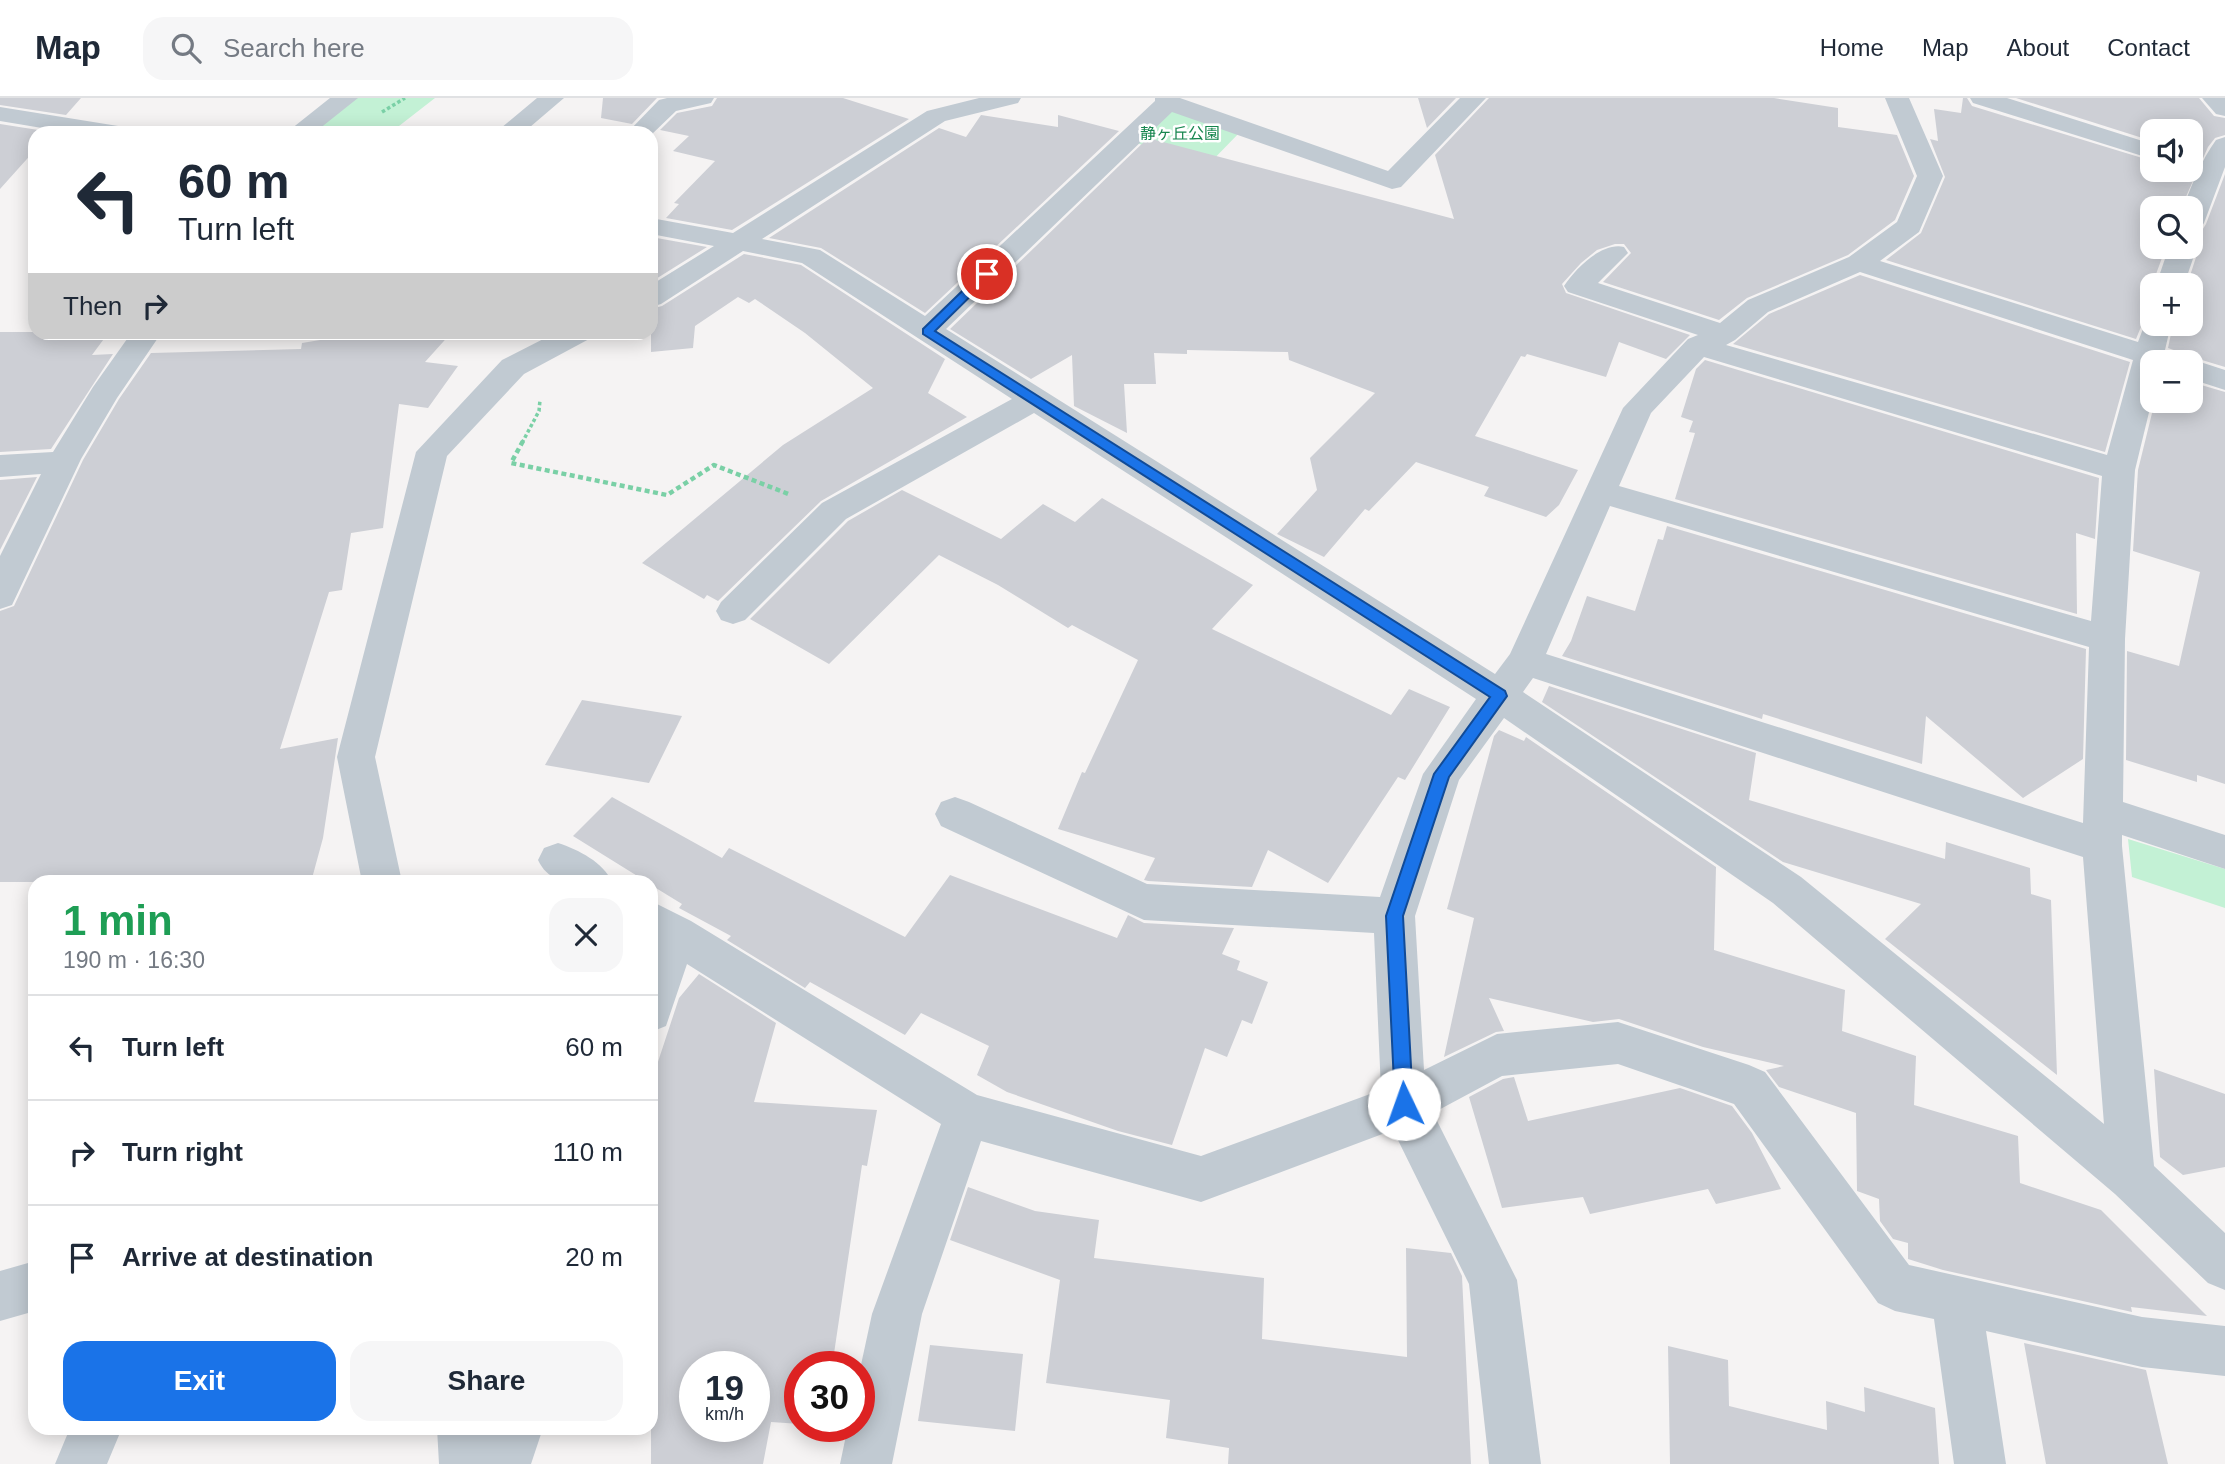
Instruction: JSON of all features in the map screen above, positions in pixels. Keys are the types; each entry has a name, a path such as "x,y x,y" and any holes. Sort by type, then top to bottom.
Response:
{"street":[{"path":"308,126 346,98"},
{"path":"516,126 552,98"},
{"path":"647,126 668,106 702,98"},
{"path":"658,294 741,243 928,110 1009,98"},
{"path":"927,331 1168,100 1391,181 1474,98"},
{"path":"1515,1464 1493,1280 1404,1104 1394,916 1442,774 1525,661 1638,408 1712,340 1758,306 1859,263 1909,226 1930,176 1897,98"},
{"path":"1982,98 2140,148"},
{"path":"2214,98 2225,109"},
{"path":"0,138 12,116 74,126"},
{"path":"2203,166 2225,145"},
{"path":"2203,174 2212,199"},
{"path":"658,227 810,256 1500,696 1787,890 2132,1177 2225,1266"},
{"path":"1614,253 1578,286 1712,340 2119,470"},
{"path":"1859,263 2159,347 2119,470 2107,639 2102,829 2132,1177"},
{"path":"0,596 62,462 121,367 142,340"},
{"path":"381,875 356,757 432,452 513,367 566,340"},
{"path":"2203,373 2225,380"},
{"path":"733,611 834,511 1033,400"},
{"path":"0,466 62,462"},
{"path":"1600,492 2107,639"},
{"path":"1525,661 2102,829 2225,852"},
{"path":"956,814 1144,902 1394,916"},
{"path":"558,860 581,875"},
{"path":"658,962 663,926 967,1115 1201,1179 1404,1104 1497,1055 1618,1043 1749,1087 1895,1286 2142,1342 2225,1351"},
{"path":"866,1464 897,1314 967,1115"},
{"path":"0,1296 28,1288"},
{"path":"1956,1300 1980,1464"},
{"path":"81,1464 93,1435"},
{"path":"464,1435 466,1464"},
{"path":"505,1464 515,1435"}],"path":[{"path":"542,388 539,411 511,463 667,495 714,465 834,511"}],"green space":[{"path":"346,98 435,98 399,126 308,126"},
{"name":"静ヶ丘公園","path":"1170,105 1241,131 1206,167 1131,141"},
{"path":"2128,839 2225,869 2225,908 2132,877"}],"building":[{"path":"0,98 81,98 66,115 0,105"},
{"path":"603,98 657,98 632,124 601,118"},
{"path":"717,98 843,98 909,119 732,230 666,218 679,204 674,203 715,161 673,151 689,136 660,130 677,113 712,106"},
{"path":"1418,98 1456,98 1427,128"},
{"path":"1489,98 1774,98 1838,108 1838,127 1897,135 1914,176 1895,220 1848,255 1747,298 1719,320 1603,282 1631,253 1624,244 1597,250 1562,284 1566,293 1690,335 1666,359 1619,342 1606,377 1527,354 1525,357 1521,356 1475,436 1578,470 1559,505 1546,517 1484,496 1489,487 1416,462 1369,511 1365,509 1324,557 1277,534 1317,490 1310,458 1375,393 1289,360 1288,352 1187,350 1187,354 1154,353 1156,384 1124,384 1127,433 1074,406 1072,355 1031,379 950,329 1148,138 1454,219 1435,155"},
{"path":"1963,98 1967,98 1972,106 2140,157 2140,182 2193,182 2186,196 2140,196 2140,259 2162,259 2156,273 2140,273 2140,329 2136,339 1886,260 1921,233 1945,177 1930,139 1938,141 1934,109 1961,113"},
{"path":"2016,98 2199,98 2214,116 2225,118 2225,135 2215,138 2203,158 2203,119 2140,119 2140,137"},
{"path":"981,115 1058,127 1058,115 1119,131 925,313 821,248 769,238 939,128 966,137"},
{"path":"0,124 28,128 28,158 0,189"},
{"path":"2225,174 2225,367 2203,360 2203,350 2168,348 2170,336 2203,336 2203,273 2191,273 2195,259 2203,259 2203,229"},
{"path":"658,238 707,247 658,278"},
{"path":"744,254 801,265 945,359 928,393 967,417 821,501 718,601 707,595 704,599 642,563 783,445 873,388 805,333 755,299 749,303 738,297 695,326 693,348 651,352 651,340 658,340 658,307"},
{"path":"1860,275 2130,362 2105,452 1733,344 1769,314"},
{"path":"0,332 28,332 28,340 103,340 92,355 113,354 51,449 0,452"},
{"path":"320,340 445,340 425,362 458,366 428,408 399,404 383,528 351,533 342,590 329,592 280,749 338,738 323,838 313,875 28,875 28,882 0,882 0,611 14,606 83,460 119,399 151,353 301,349 302,343"},
{"path":"1705,360 2099,478 2095,539 2076,533 2077,614 1675,499 1695,433 1689,432 1693,421 1681,417 1696,369"},
{"path":"2203,386 2225,392 2225,784 2197,775 2197,782 2126,760 2127,651 2179,666 2200,572 2133,551 2138,470 2152,413 2203,413"},
{"path":"37,477 0,550 0,480"},
{"path":"902,490 1001,539 1043,504 1075,522 1102,498 1253,585 1212,629 1391,715 1409,689 1450,707 1405,780 1398,777 1328,883 1268,850 1252,887 1144,880 1155,858 1058,829 1082,772 1085,773 1138,660 1072,625 1068,628 998,585 939,555 829,664 750,619 848,521"},
{"path":"1667,526 2086,649 2083,759 2023,798 1926,716 1922,764 1763,714 1762,719 1562,656 1571,641 1587,596 1635,611 1658,539 1663,540"},
{"path":"1549,686 1756,753 1749,800 1945,859 1946,842 2030,868 2031,894 2051,900 2057,1075 1885,939 1921,904 1783,862 1542,702"},
{"path":"582,700 682,716 649,783 545,765"},
{"path":"1499,730 1524,741 1526,737 1716,867 1714,950 1845,990 1842,1031 1916,1056 1914,1105 2018,1136 2020,1183 2101,1210 2207,1316 2131,1307 2132,1312 1943,1270 1908,1259 1908,1243 1893,1239 1880,1221 1879,1199 1857,1191 1856,1113 1779,1087 1766,1070 1784,1066 1703,1047 1619,1019 1593,1022 1489,998 1504,1031 1496,1032 1444,1057 1474,918 1447,909 1494,736"},
{"path":"612,797 722,858 729,848 905,937 950,875 1117,938 1128,915 1144,923 1234,928 1222,954 1240,961 1237,970 1268,982 1252,1024 1242,1020 1227,1057 1205,1048 1172,1145 1118,1131 1007,1092 977,1075 989,1046 921,1013 905,1035 810,982 805,988 727,940 731,936 679,908 682,904 658,889 658,875 636,875 573,836"},
{"path":"699,974 776,1023 754,1102 877,1110 867,1166 862,1165 834,1351 784,1351 784,1423 771,1422 770,1427 770,1351 679,1351 679,1442 767,1442 763,1464 651,1464 651,1435 658,1435 658,1062 679,998"},
{"path":"2154,1069 2225,1094 2225,1167 2183,1175 2160,1157"},
{"path":"1514,1077 1528,1121 1680,1088 1732,1106 1752,1133 1781,1189 1716,1204 1708,1189 1590,1214 1583,1197 1502,1208 1469,1097 1503,1079"},
{"path":"968,1187 1035,1211 1099,1220 1094,1258 1264,1278 1262,1339 1407,1357 1406,1248 1451,1253 1462,1276 1471,1464 1228,1464 1229,1448 1166,1438 1170,1400 1046,1383 1060,1280 950,1240"},
{"path":"2024,1343 2146,1370 2168,1464 2046,1464"},
{"path":"930,1345 1023,1354 1015,1431 918,1421"},
{"path":"1668,1346 1728,1360 1729,1406 1827,1430 1826,1401 1865,1412 1864,1387 1935,1408 1939,1464 1670,1464"}],"route":[{"path":"987,274 927,331 1500,696 1442,774 1394,916 1404,1104"}]}
